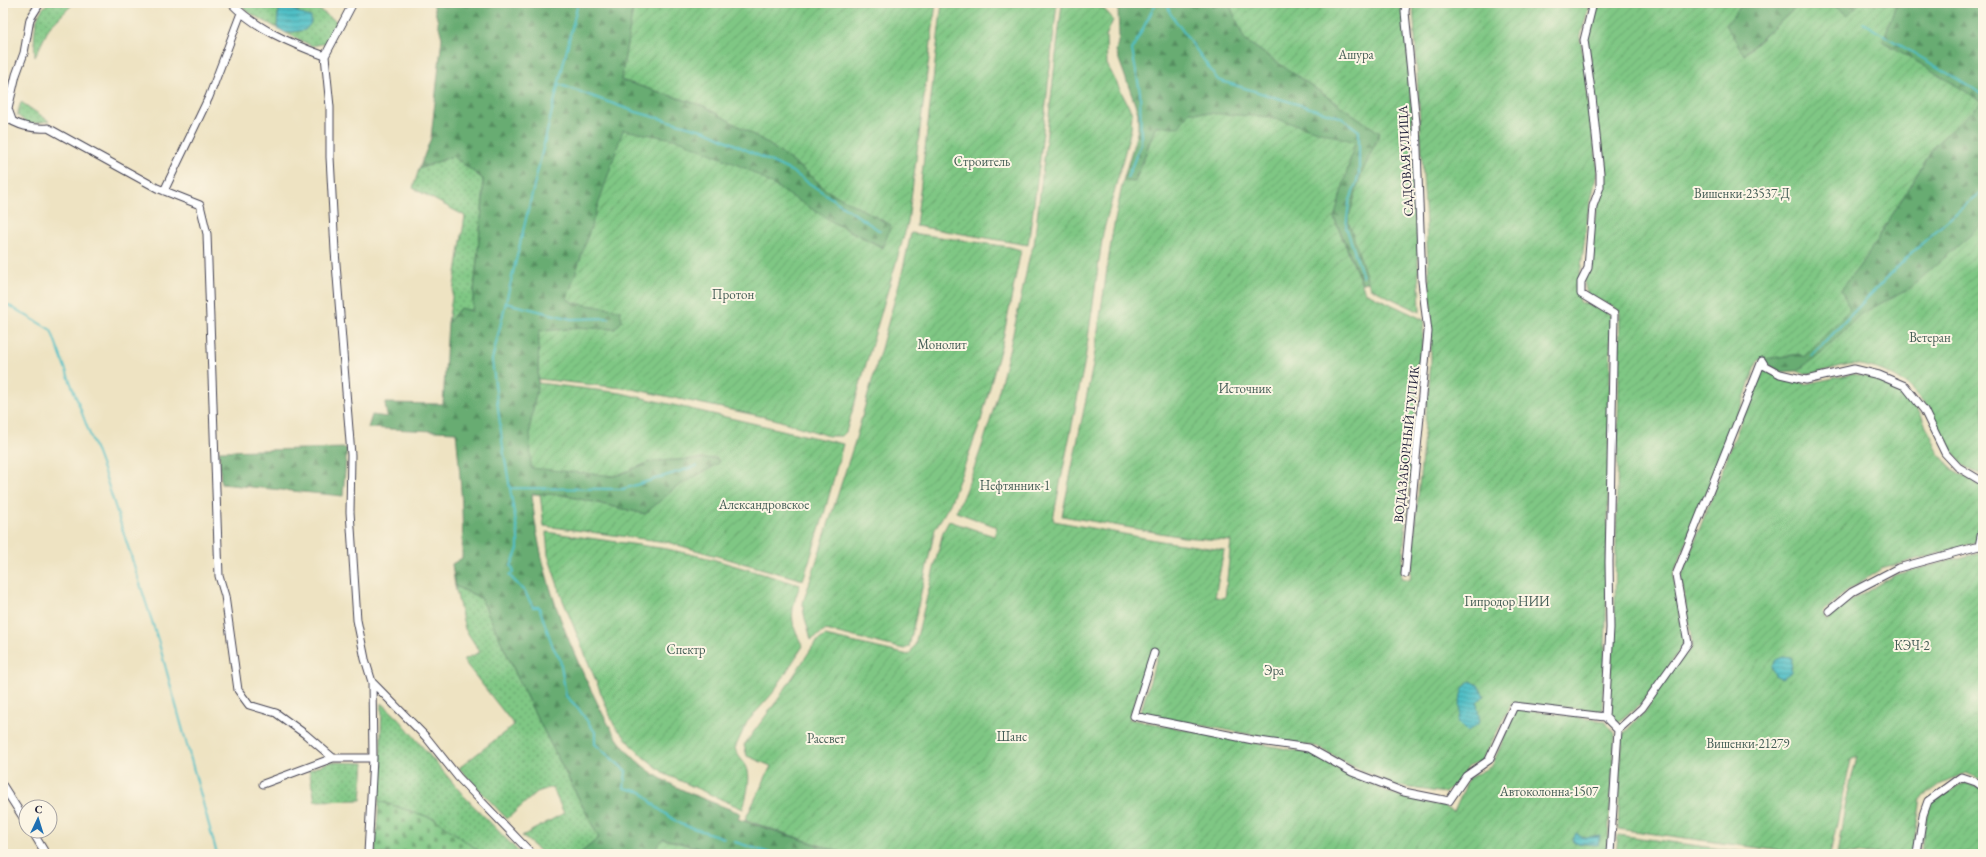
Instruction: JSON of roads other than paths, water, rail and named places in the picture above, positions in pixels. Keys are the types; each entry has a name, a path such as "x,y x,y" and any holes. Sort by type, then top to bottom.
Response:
{"street":[{"path":"12,122 8,109 24,53 30,19 40,3"},
{"path":"231,3 241,14 282,38 325,56"},
{"path":"353,3 325,56 330,106 330,157 335,251 351,455 350,512 357,620 365,659 372,682 373,758 368,854"},
{"name":"САДОВАЯ УЛИЦА","path":"1406,3 1405,12 1416,123 1422,281 1427,317"},
{"path":"1593,3 1584,40 1592,97 1600,173 1600,187 1593,206 1588,268 1581,282 1581,294 1614,314 1609,562 1610,628 1605,717"},
{"path":"164,190 209,97 241,14"},
{"path":"4,116 12,122 30,129 48,128 157,188 200,205 207,234 219,576 225,596 238,690 249,705 276,713 305,734 333,758"},
{"name":"ВОДАЗАБОРНЫЙ ТУПИК","path":"1405,574 1426,365 1428,332 1427,317"},
{"path":"1610,854 1618,730 1642,708 1688,643 1676,575 1762,361 1765,366 1780,374 1806,380 1854,369 1880,375 1905,386 1924,410 1945,453 1958,467 1983,482"},
{"path":"1829,611 1852,592 1898,568 1981,547 1983,527"},
{"path":"1154,653 1134,716 1253,740 1309,748 1352,772 1404,792 1449,800 1466,776 1489,760 1514,706 1605,717 1618,730"},
{"path":"372,682 426,737 458,777 532,854"},
{"path":"263,784 333,758 373,758"},
{"path":"1917,854 1923,815 1928,801 1961,777 1976,782 1983,787"},
{"path":"3,786 18,809"},
{"path":"37,839 46,854"}],"water":[{"path":"281,3 311,17 311,23 305,30 286,33 277,28"},
{"path":"1783,657 1792,658 1791,672 1782,679 1775,675 1771,667 1776,660"},
{"path":"1471,681 1478,685 1484,696 1477,703 1480,722 1468,732 1458,722 1460,716 1461,695 1463,690"},
{"path":"1576,833 1585,838 1600,836 1598,845 1574,843 1573,838"}],"waterway":[{"path":"578,3 492,360 503,448 518,535 518,549 511,566 514,571 509,575 525,592 533,607 539,607 553,647 560,659 566,696 578,708 595,732 595,744 626,771 624,788 642,792 656,807 680,824 724,838"},
{"path":"1127,178 1141,144 1140,92 1132,50 1156,3"},
{"path":"1167,3 1170,13 1218,80 1340,117 1359,131 1359,175 1349,203 1346,227 1363,277"},
{"path":"1863,23 1974,89 1983,96"},
{"path":"558,84 636,112 706,131 791,171 880,231"},
{"path":"1812,356 1916,249 1937,229 1983,191"},
{"path":"3,302 51,330 105,475 158,640 217,854"},
{"path":"506,303 571,319 609,318"},
{"path":"510,488 623,489 697,466"},
{"path":"735,842 773,854"}],"park label":[{"name":"Ашура","path":"1356,54"},
{"name":"Строитель","path":"982,161"},
{"name":"Вишенки-23537-Д","path":"1742,193"},
{"name":"Протон","path":"733,294"},
{"name":"Ветеран","path":"1930,337"},
{"name":"Монолит","path":"942,344"},
{"name":"Источник","path":"1245,388"},
{"name":"Нефтянник-1","path":"1015,485"},
{"name":"Александровское","path":"764,504"},
{"name":"Гипродор НИИ","path":"1507,601"},
{"name":"КЭЧ-2","path":"1912,645"},
{"name":"Спектр","path":"686,649"},
{"name":"Эра","path":"1274,670"},
{"name":"Шанс","path":"1012,736"},
{"name":"Рассвет","path":"826,738"},
{"name":"Вишенки-21279","path":"1748,743"},
{"name":"Автоколонна-1507","path":"1549,791"}]}
